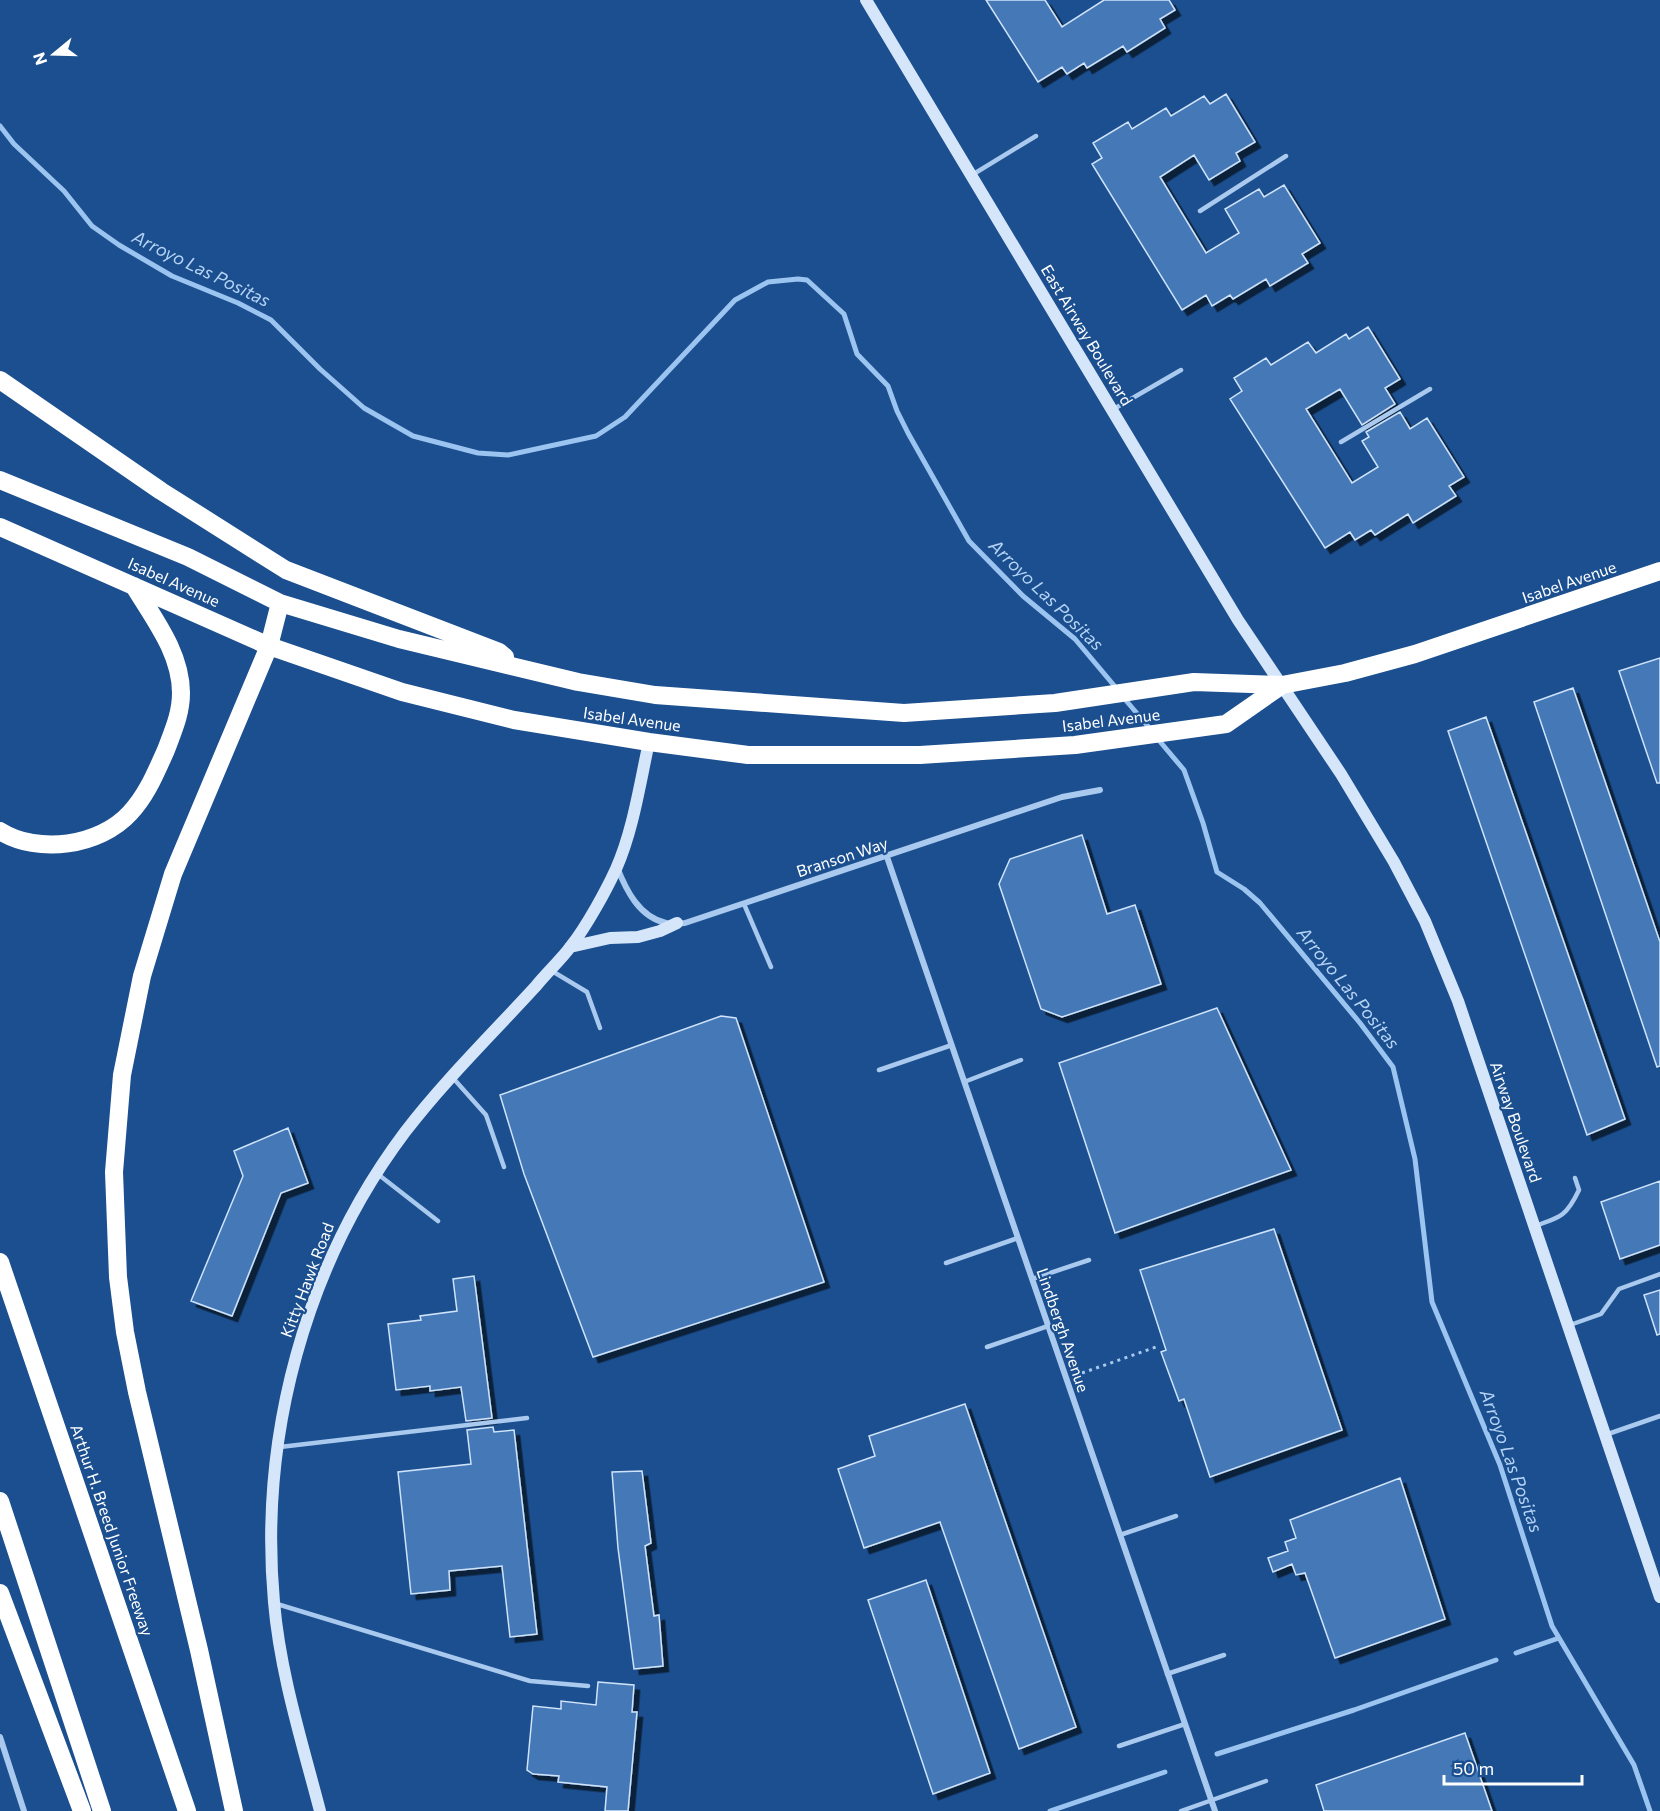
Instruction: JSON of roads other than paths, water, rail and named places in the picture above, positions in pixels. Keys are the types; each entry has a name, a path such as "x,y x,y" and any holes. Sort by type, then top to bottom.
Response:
{"highway":[{"path":"0,380 161,491 286,570 499,652 518,668"},
{"name":"Isabel Avenue","path":"0,480 188,557 280,603 399,639 578,682 655,695 904,713 1055,703 1194,682 1282,685 1345,673 1415,654 1660,571"},
{"name":"Isabel Avenue","path":"0,527 269,646 413,695 514,720 650,742 758,755 920,755 1075,745 1226,724 1282,685"},
{"path":"0,831 9,837 35,844 59,845 84,840 108,830 129,815 145,794 178,720 181,693 177,667 167,642 134,586"},
{"path":"234,1811 125,1332 117,1256 114,1172 122,1075 142,976 173,874 269,646 280,603"},
{"name":"Arthur H. Breed Junior Freeway","path":"0,1262 187,1811"},
{"path":"0,1501 102,1811"},
{"path":"0,1593 82,1811"}],"main road":[{"name":"East Airway Boulevard","path":"866,0 1238,620 1282,685"},
{"name":"Airway Boulevard","path":"1282,685 1341,774 1394,862 1425,921 1458,1001 1660,1597"},
{"name":"Kitty Hawk Road","path":"320,1811 288,1690 274,1603 271,1516 280,1426 301,1337 325,1271 350,1217 405,1132 570,947 617,867 632,819 650,742"},
{"path":"570,947 610,938 638,937 677,923"}],"street":[{"name":"Branson Way","path":"617,867 629,895 649,916 666,924 685,923 1062,797 1100,790"},
{"name":"Lindbergh Avenue","path":"887,857 1215,1811"},
{"path":"0,1737 24,1811"}],"lane":[{"path":"972,176 1036,136"},
{"path":"1200,211 1286,156"},
{"path":"1112,410 1181,370"},
{"path":"1341,442 1430,389"},
{"path":"744,904 771,967"},
{"path":"550,970 587,993 600,1028"},
{"path":"879,1070 952,1045"},
{"path":"964,1082 1021,1059"},
{"path":"453,1077 486,1114 504,1167"},
{"path":"377,1174 438,1221"},
{"path":"1534,1227 1555,1220 1570,1208 1579,1190 1575,1178"},
{"path":"946,1263 1018,1238"},
{"path":"1032,1279 1089,1260"},
{"path":"1568,1326 1601,1314 1619,1289 1660,1274"},
{"path":"987,1347 1048,1326"},
{"path":"1605,1435 1660,1416"},
{"path":"278,1448 528,1418"},
{"path":"1120,1535 1176,1516"},
{"path":"274,1603 530,1681 588,1686"},
{"path":"1167,1674 1224,1655"},
{"path":"1119,1746 1185,1725"},
{"path":"1181,1811 1266,1781"}],"waterway":[{"name":"Arroyo Las Positas","path":"0,126 14,144 64,191 92,226 119,245 172,276 238,303 271,320 320,369 364,408 413,436 478,453 508,455 596,436 625,417 735,300 768,282 807,280 844,314 857,354 888,386 908,433 969,541 1023,596 1075,639 1117,689"},
{"name":"Arroyo Las Positas","path":"1123,697 1152,731"},
{"name":"Arroyo Las Positas","path":"1157,738 1184,770 1217,872 1244,889 1260,903 1360,1023 1393,1067 1415,1159 1432,1302 1500,1465 1552,1626 1634,1765 1650,1811"},
{"path":"1516,1653 1559,1638"},
{"path":"1217,1754 1354,1710 1496,1660"},
{"path":"1050,1811 1165,1772"}]}
